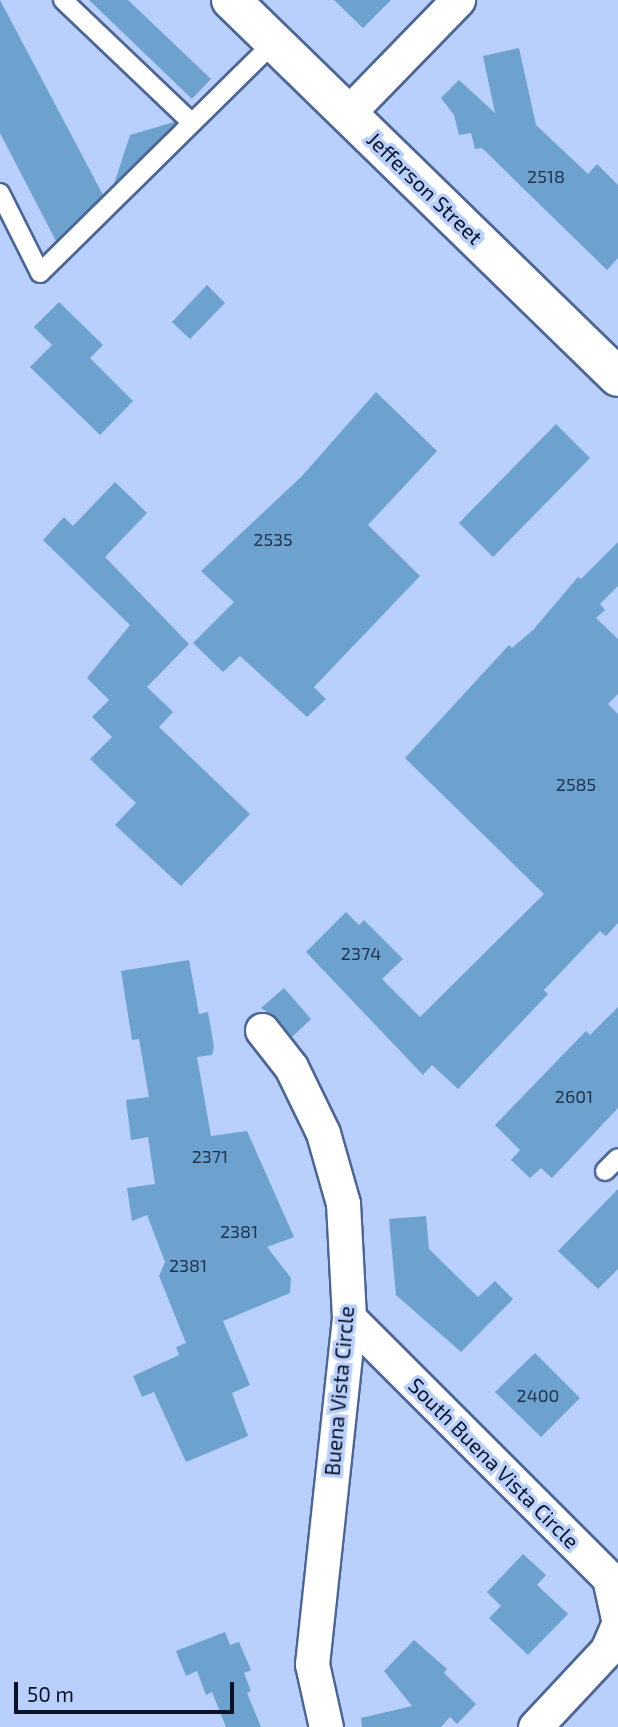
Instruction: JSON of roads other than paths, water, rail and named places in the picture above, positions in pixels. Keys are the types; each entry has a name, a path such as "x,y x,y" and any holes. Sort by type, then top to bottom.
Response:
{"main road":[{"name":"Jefferson Street","path":"231,0 618,376"}],"street":[{"path":"348,113 458,0"},
{"name":"Buena Vista Circle","path":"262,1030 291,1067 323,1133 343,1203 349,1318 312,1664 326,1727"},
{"name":"South Buena Vista Circle","path":"349,1318 609,1578 618,1621 607,1650 535,1727"}],"lane":[{"path":"63,0 191,123"},
{"path":"0,193 40,273 274,42"},
{"path":"605,1171 618,1158"}]}
